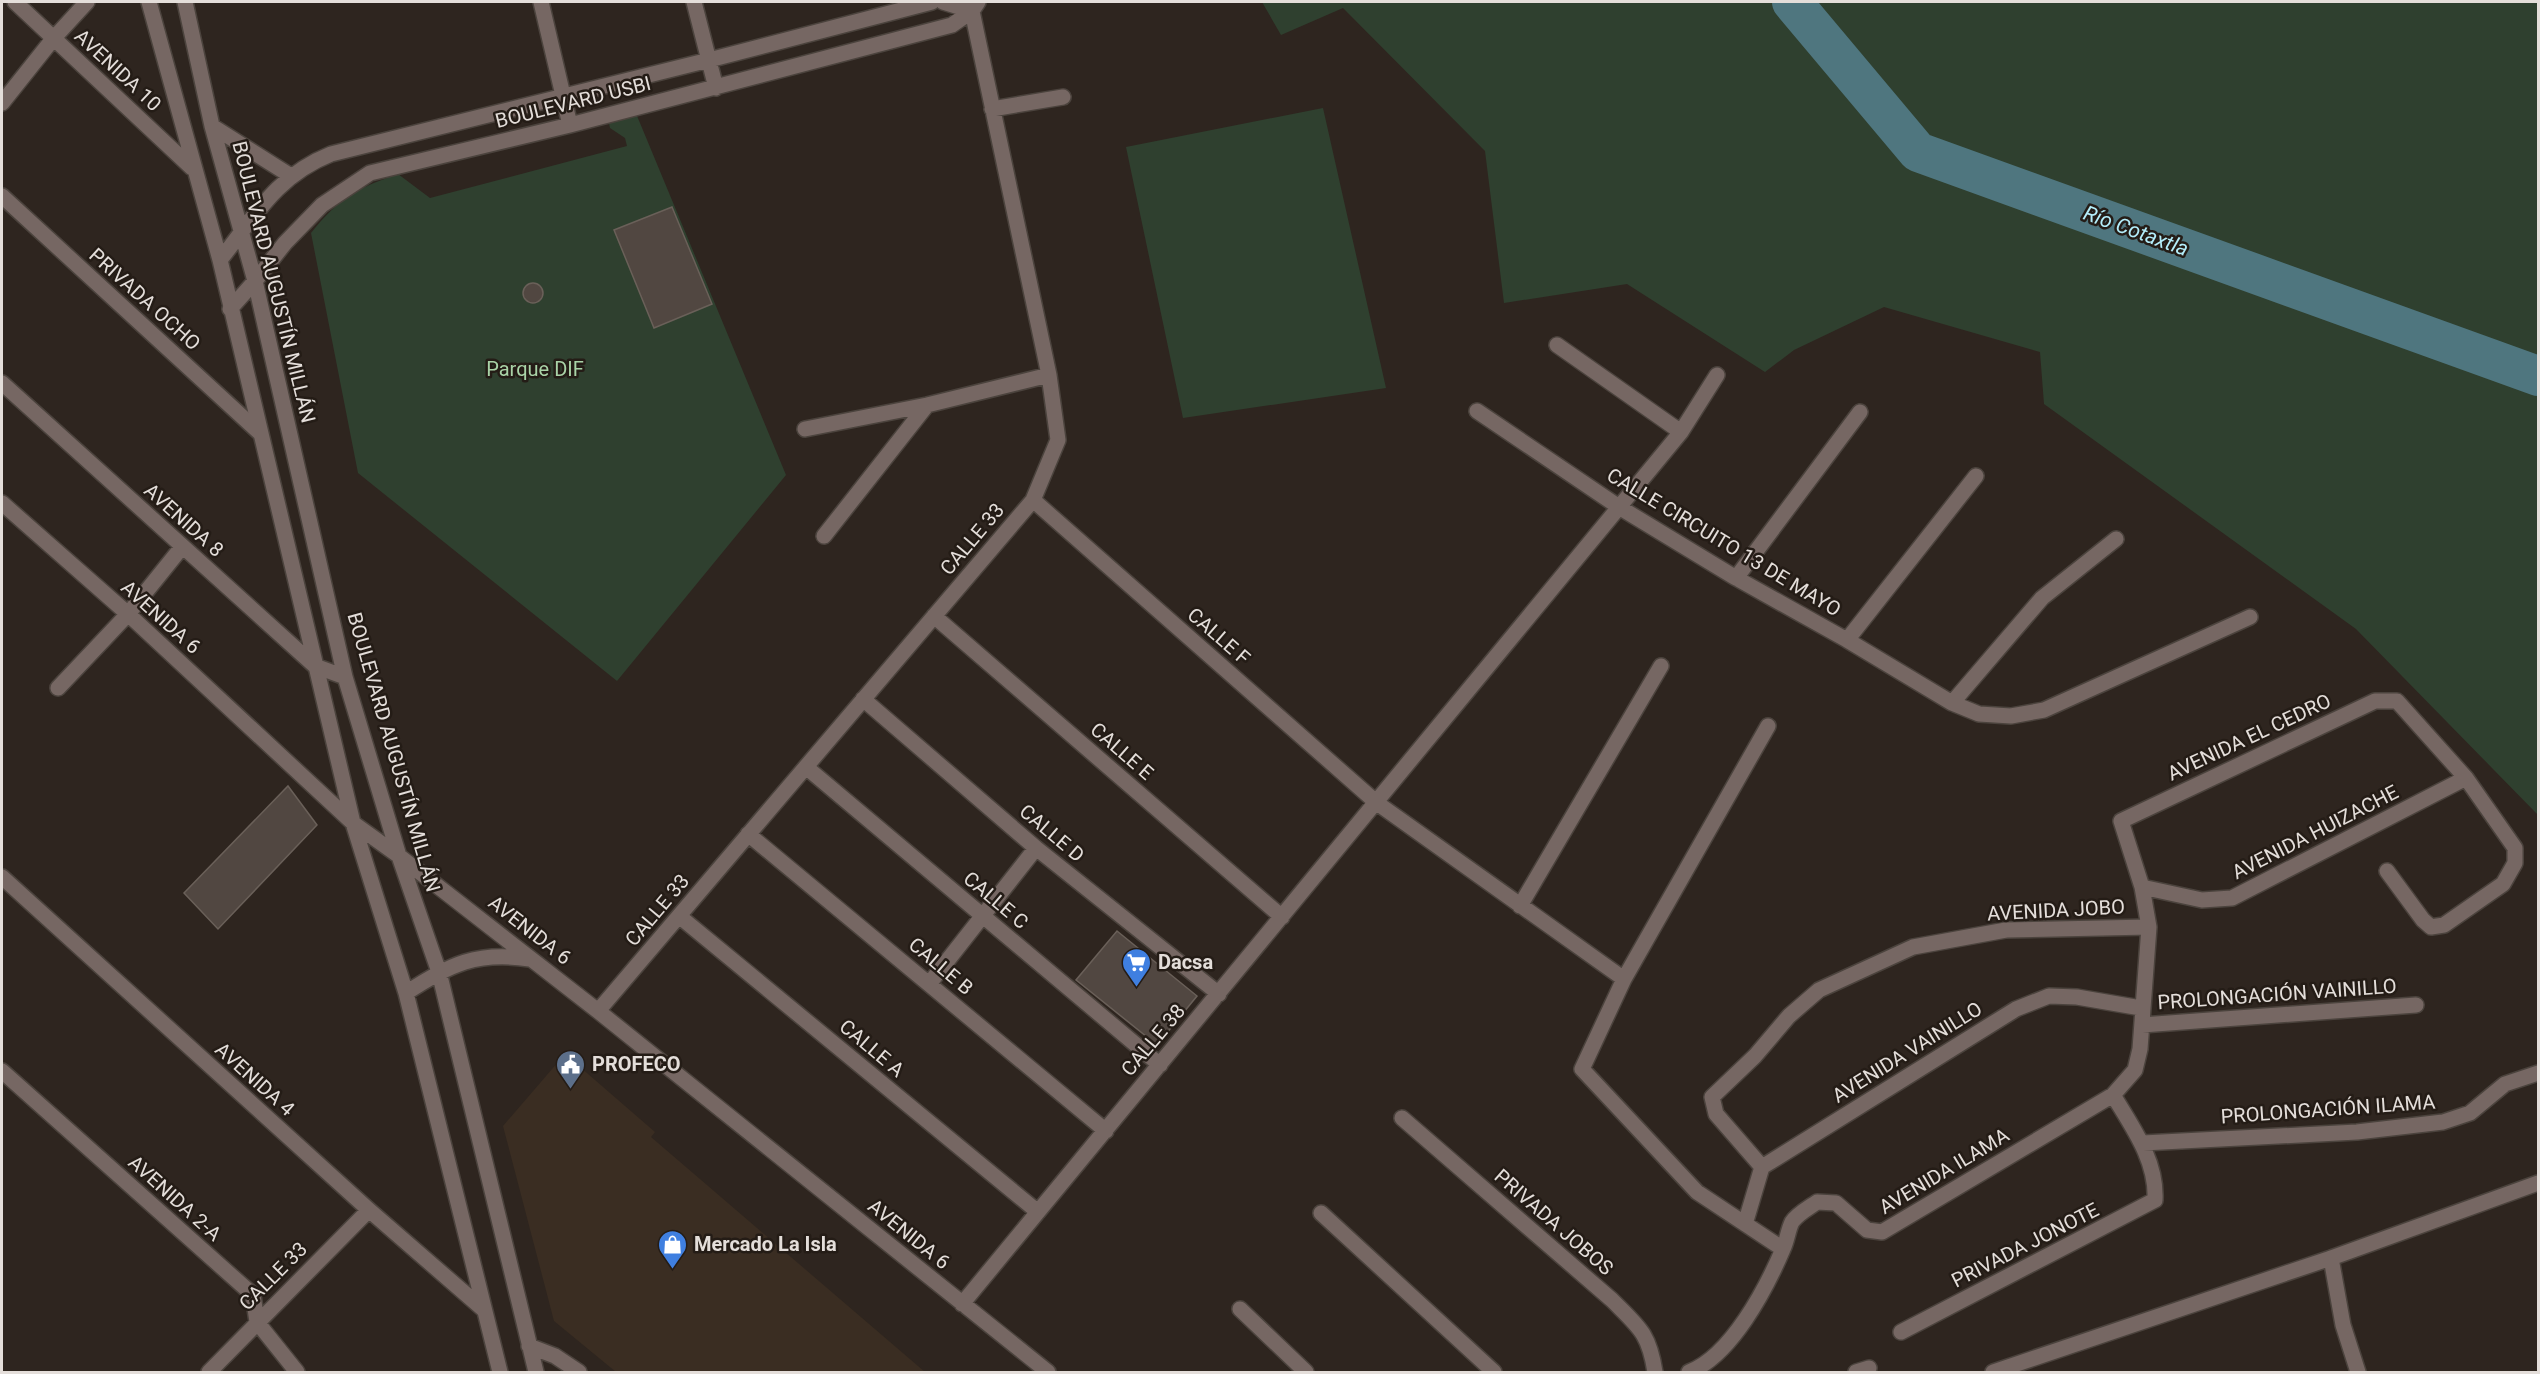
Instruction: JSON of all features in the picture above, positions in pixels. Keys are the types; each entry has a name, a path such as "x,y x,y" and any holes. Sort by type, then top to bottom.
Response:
{"street":[{"name":"AVENIDA 10","path":"15,2 194,169"},
{"path":"2,103 53,39 87,2"},
{"path":"149,2 220,260 353,823 406,993 500,1372"},
{"name":"BOULEVARD AUGUSTÍN MILLÁN","path":"185,2 212,126 255,281 345,677 399,856 439,972 536,1372"},
{"path":"541,2 570,125"},
{"path":"694,2 716,88"},
{"name":"BOULEVARD USBI","path":"220,260 262,203 291,176 307,164 339,152 932,2"},
{"path":"943,2 975,6"},
{"name":"BOULEVARD USBI","path":"230,309 285,243 322,205 370,174 716,88 952,25 975,6"},
{"name":"CALLE 33","path":"598,1011 1033,500 1058,440 1049,375 992,109 975,6"},
{"path":"992,109 1063,97"},
{"path":"212,126 291,176"},
{"name":"PRIVADA OCHO","path":"2,196 260,433"},
{"path":"1557,345 1681,432"},
{"path":"806,429 927,405 1049,375"},
{"name":"CALLE 38","path":"962,1304 1681,432 1717,375"},
{"name":"AVENIDA 8","path":"2,383 315,666 345,677"},
{"path":"824,536 927,405"},
{"name":"CALLE CIRCUITO 13 DE MAYO","path":"1477,411 1619,507 1736,578 1847,640 1952,703 1979,714 2011,716 2044,710 2250,617"},
{"path":"1736,578 1860,412"},
{"path":"1847,640 1976,476"},
{"name":"CALLE F","path":"1033,500 1377,803 1624,978"},
{"name":"AVENIDA 6","path":"2,503 128,614 353,823 399,856 598,1011 1048,1372"},
{"path":"1952,703 2042,597 2116,539"},
{"path":"58,688 128,614 182,547"},
{"name":"CALLE E","path":"934,616 1282,917"},
{"path":"1520,906 1661,666"},
{"name":"CALLE D","path":"863,699 1036,848 1219,994"},
{"name":"AVENIDA EL CEDRO","path":"2121,821 2374,702 2397,701 2466,778"},
{"path":"1768,726 1624,978 1582,1069 1697,1192 1784,1249"},
{"name":"CALLE C","path":"806,766 1160,1065"},
{"path":"2387,871 2423,920 2431,927 2444,925 2503,884 2515,863 2515,848 2466,778"},
{"name":"AVENIDA HUIZACHE","path":"2142,887 2202,900 2232,898 2466,778"},
{"name":"AVENIDA ILAMA","path":"1689,1372 1705,1366 1727,1345 1748,1316 1784,1249 1792,1221 1818,1202 1836,1203 1867,1230 1882,1232 2113,1095 2135,1070 2142,1025 2141,1008 2149,927 2142,887 2121,821"},
{"name":"CALLE B","path":"748,834 1106,1131"},
{"path":"929,984 1036,848"},
{"name":"AVENIDA 4","path":"2,878 369,1210 483,1309"},
{"name":"CALLE A","path":"679,916 1038,1212"},
{"name":"AVENIDA JOBO","path":"1762,1167 1716,1114 1712,1097 1755,1056 1789,1016 1819,990 1913,947 2006,930 2149,927"},
{"path":"406,993 439,972 466,960 504,955 533,960"},
{"name":"AVENIDA VAINILLO","path":"1762,1167 2016,1009 2049,996 2077,997 2141,1008"},
{"name":"PROLONGACIÓN VAINILLO","path":"2142,1025 2416,1005"},
{"name":"AVENIDA 2-A","path":"2,1071 253,1295 257,1322 297,1372"},
{"name":"PROLONGACIÓN ILAMA","path":"2143,1143 2357,1132 2444,1122 2470,1113 2505,1084 2538,1072"},
{"path":"2113,1095 2143,1143"},
{"name":"PRIVADA JOBOS","path":"1402,1118 1612,1300 1641,1328 1652,1351 1655,1372"},
{"name":"PRIVADA JONOTE","path":"1901,1332 2155,1200 2155,1185 2143,1143"},
{"path":"1745,1224 1762,1167"},
{"path":"1993,1372 2331,1258 2538,1183"},
{"name":"CALLE 33","path":"209,1372 369,1210"},
{"path":"1321,1213 1494,1372"},
{"path":"2331,1258 2353,1371"},
{"path":"1239,1309 1306,1372"},
{"path":"529,1346 555,1356 579,1372"}],"shaded area":[{"name":"Mercado La Isla","path":"565,1054 655,1132 651,1137 925,1372 616,1372 554,1321 503,1126"}],"green space":[{"path":"1262,2 2538,2 2538,815 2356,629 2044,404 2040,352 1884,307 1794,350 1765,372 1627,284 1504,303 1485,151 1343,8 1281,35"},
{"path":"1323,108 1386,388 1183,418 1126,147"},
{"name":"Parque DIF","path":"635,111 786,475 617,681 358,473 311,233 330,211 349,196 371,184 398,174 430,198 627,146 625,138 610,128 608,119"}],"building":[{"path":"672,207 712,304 654,328 614,230"},
{"path":"533,283 540,286 543,293 540,300 533,303 526,300 523,293 526,286"},
{"path":"288,786 317,825 218,929 184,893"},
{"name":"Dacsa","path":"1117,931 1197,996 1157,1045 1076,980"}],"waterway":[{"name":"Río Cotaxtla","path":"1792,2 1918,152 2538,376"}],"place":[{"name":"Dacsa","path":"1137,988"},
{"name":"PROFECO","path":"571,1090"},
{"name":"Mercado La Isla","path":"673,1270"}]}
